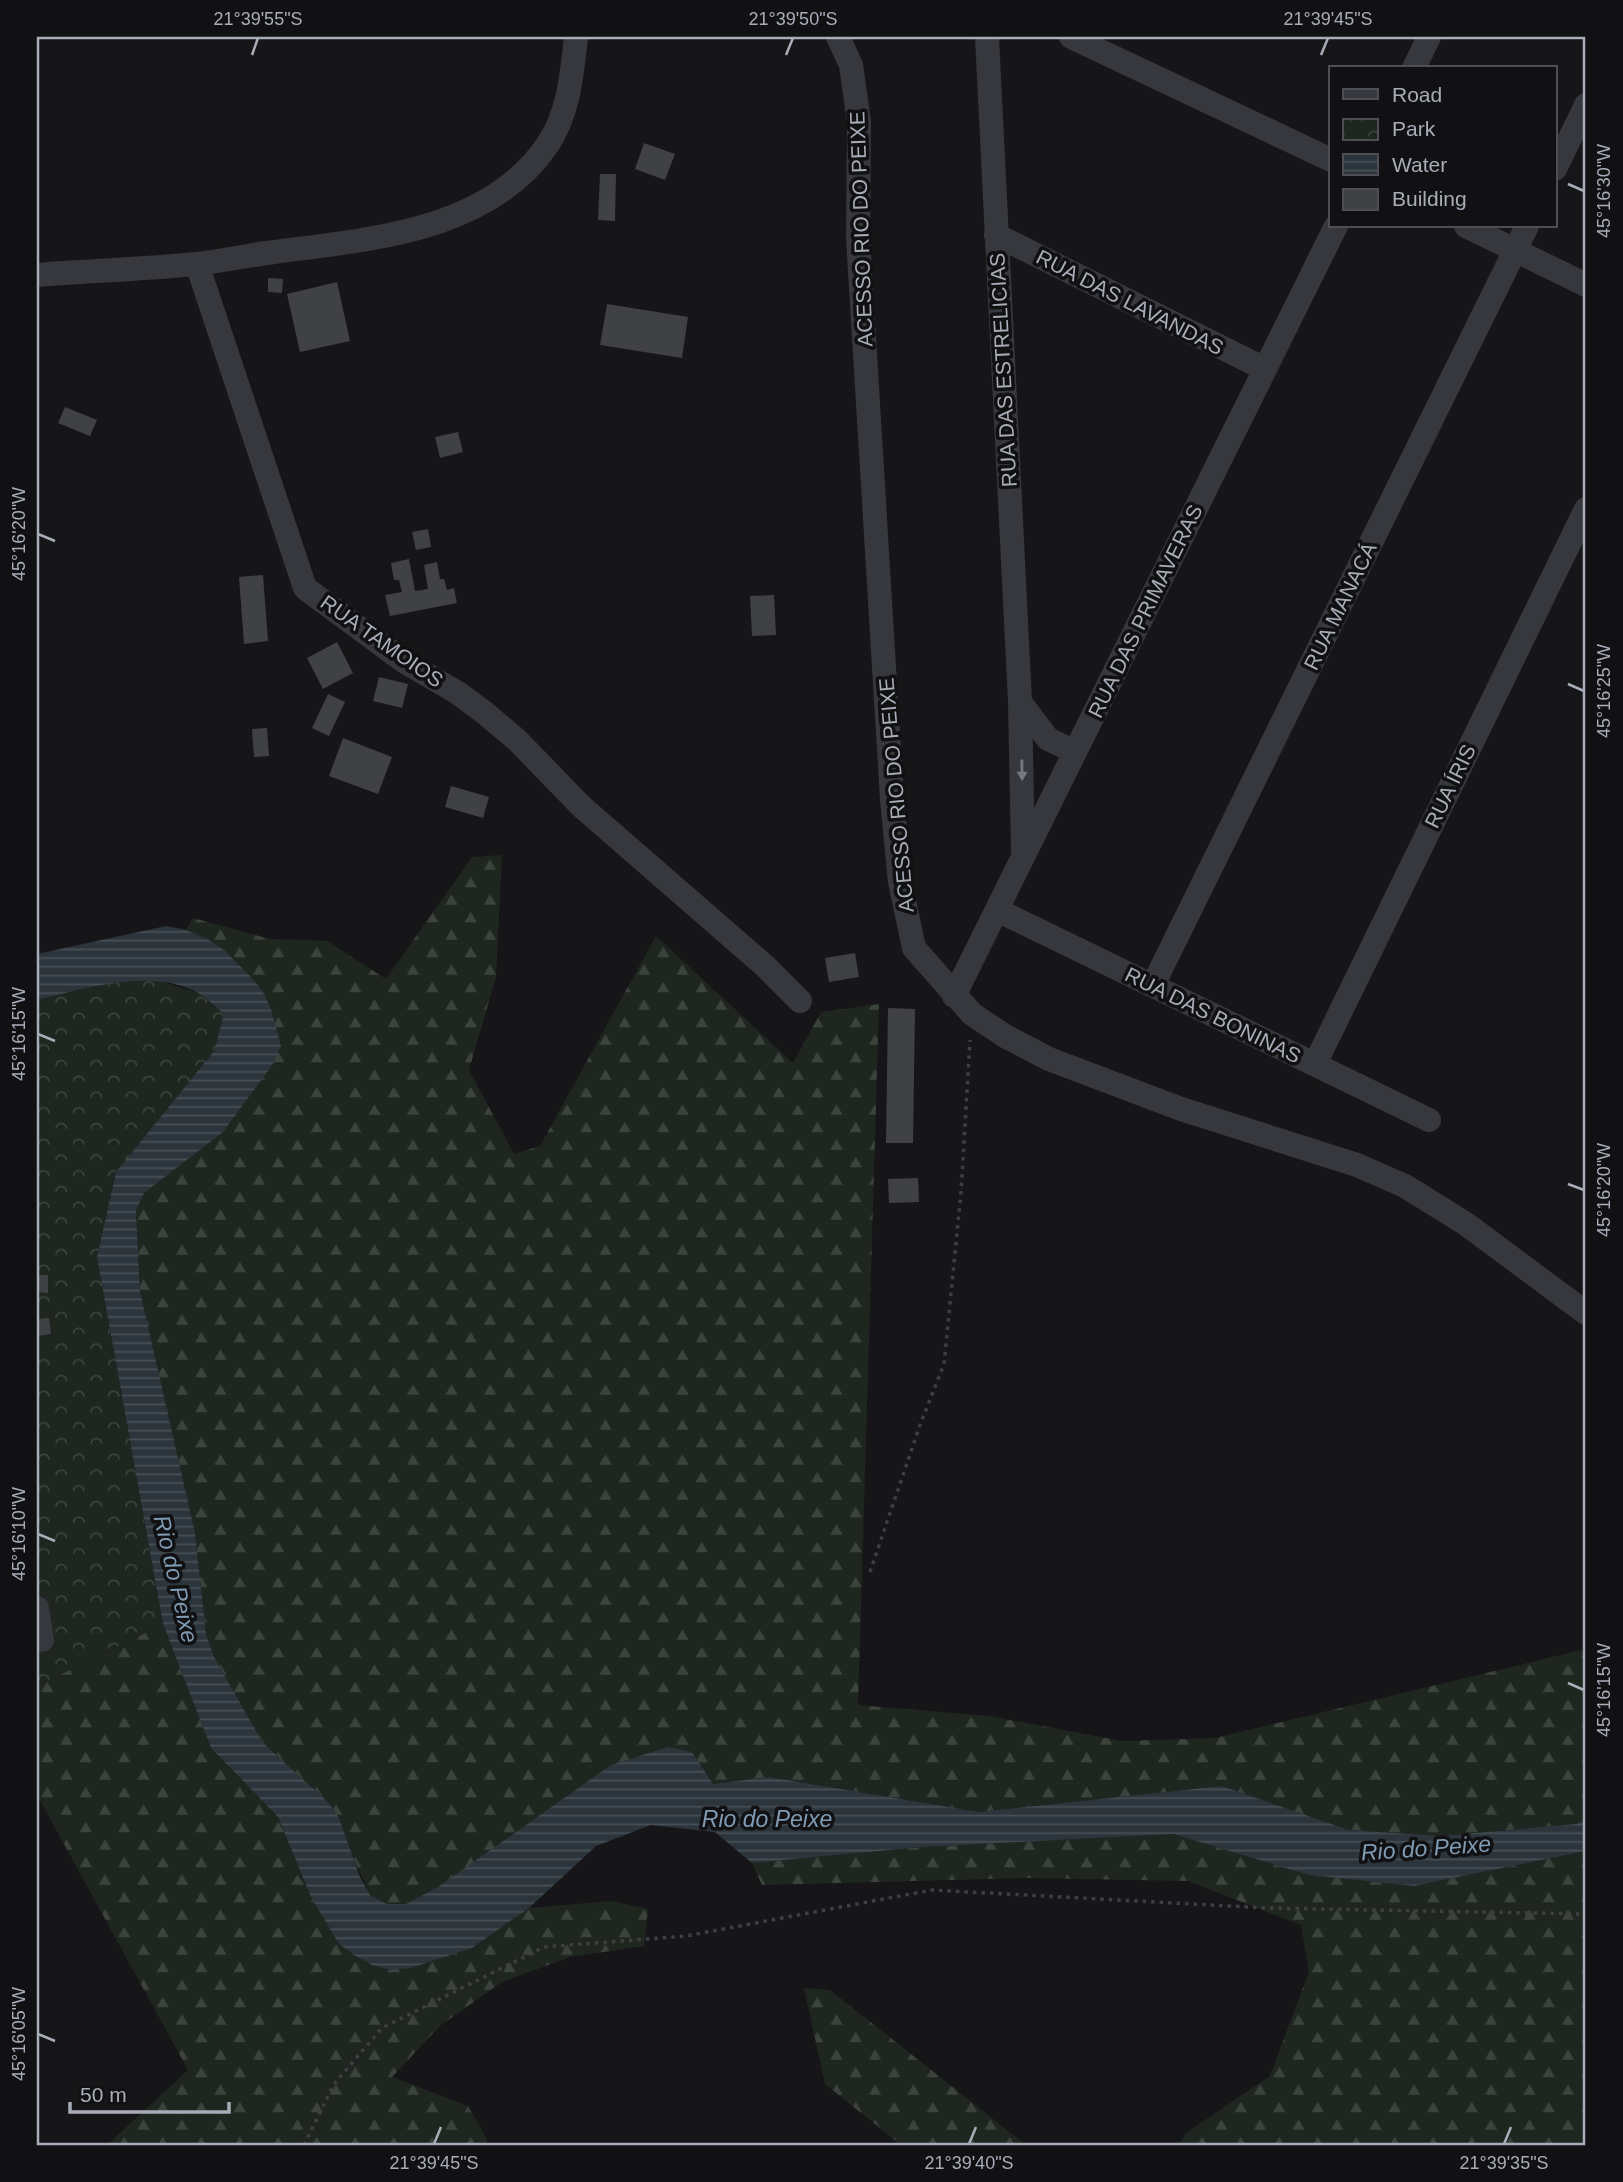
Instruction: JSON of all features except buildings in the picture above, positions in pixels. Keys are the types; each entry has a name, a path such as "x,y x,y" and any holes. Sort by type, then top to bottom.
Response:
{"street":[{"path":"37,275 197,264 392,235 450,218 504,189 527,169 548,143 563,113 571,80 576,37"},
{"name":"ACESSO RIO DO PEIXE","path":"838,37 851,65 859,122 858,239 892,799 901,882 914,948 972,1014 1005,1036 1049,1059 1181,1108 1357,1165 1405,1186 1466,1224 1586,1313"},
{"name":"RUA DAS ESTRELICIAS","path":"987,37 1020,702 1023,856"},
{"path":"1071,37 1329,159"},
{"path":"1415,66 1429,37"},
{"path":"1556,167 1586,105"},
{"name":"RUA DAS PRIMAVERAS","path":"954,996 1335,228"},
{"path":"1470,228 1586,285"},
{"name":"RUA MANACÁ","path":"1153,985 1526,228"},
{"name":"RUA DAS LAVANDAS","path":"996,235 1265,369"},
{"name":"RUA TAMOIOS","path":"197,264 305,588 405,662 458,693 485,713 517,740 581,806 765,966 800,1001"},
{"name":"RUA ÍRIS","path":"1315,1064 1586,509"},
{"path":"1020,702 1048,739 1074,752"},
{"name":"RUA DAS BONINAS","path":"997,910 1429,1120"},
{"path":"37,1608 42,1640"}],"path":[{"path":"870,1572 944,1364 961,1193 972,1014"},
{"path":"304,2145 334,2084 383,2028 544,1947 686,1936 932,1891 1267,1908 1586,1914"}],"green space":[{"path":"502,855 496,977 469,1070 514,1154 540,1146 656,936 793,1063 821,1012 879,1004 858,1705 989,1716 1122,1741 1215,1738 1586,1649 1586,1819 1576,1824 1441,1836 1349,1830 1222,1786 979,1812 769,1777 713,1784 692,1752 406,1905 387,1904 370,1895 328,1802 263,1743 214,1657 206,1634 195,1533 140,1291 136,1211 144,1193 159,1180 271,1009 256,984 236,962 212,944 186,930 193,918 270,939 327,941 386,979 472,857"},
{"path":"157,980 198,993 224,1014 214,1051 116,1172 97,1257 163,1624 37,1686 37,1000 116,982"},
{"path":"163,1624 211,1748 278,1817 311,1897 411,1968 472,1948 529,1908 611,1901 648,1909 644,1946 570,1957 502,1982 441,2025 392,2077 468,2106 486,2137 487,2145 107,2145 188,2070 37,1795 37,1686"},
{"path":"1173,1834 1309,1875 1414,1886 1586,1851 1586,2145 1179,2145 1186,2133 1270,2076 1309,1972 1301,1925 1188,1881 1026,1878 762,1885 752,1863 922,1847"},
{"path":"804,1988 830,1990 1026,2145 901,2145 825,2084"}],"water":[{"name":"Rio do Peixe","path":"166,926 186,930 207,939 224,950 252,978 271,1009 281,1046 273,1064 223,1132 144,1193 136,1211 140,1291 195,1533 206,1634 214,1657 263,1743 328,1802 339,1818 360,1877 370,1895 387,1904 406,1904 438,1887 611,1765 668,1747 692,1752 713,1784 769,1777 979,1812 1222,1786 1349,1830 1441,1836 1576,1824 1586,1819 1586,1851 1414,1886 1309,1875 1173,1834 922,1847 752,1863 715,1832 651,1825 596,1846 529,1908 472,1948 411,1968 391,1970 372,1965 354,1955 339,1944 311,1897 278,1817 211,1748 163,1624 97,1257 116,1172 214,1051 224,1014 198,993 180,985 160,982 140,981 97,986 37,1000 37,954"}]}
